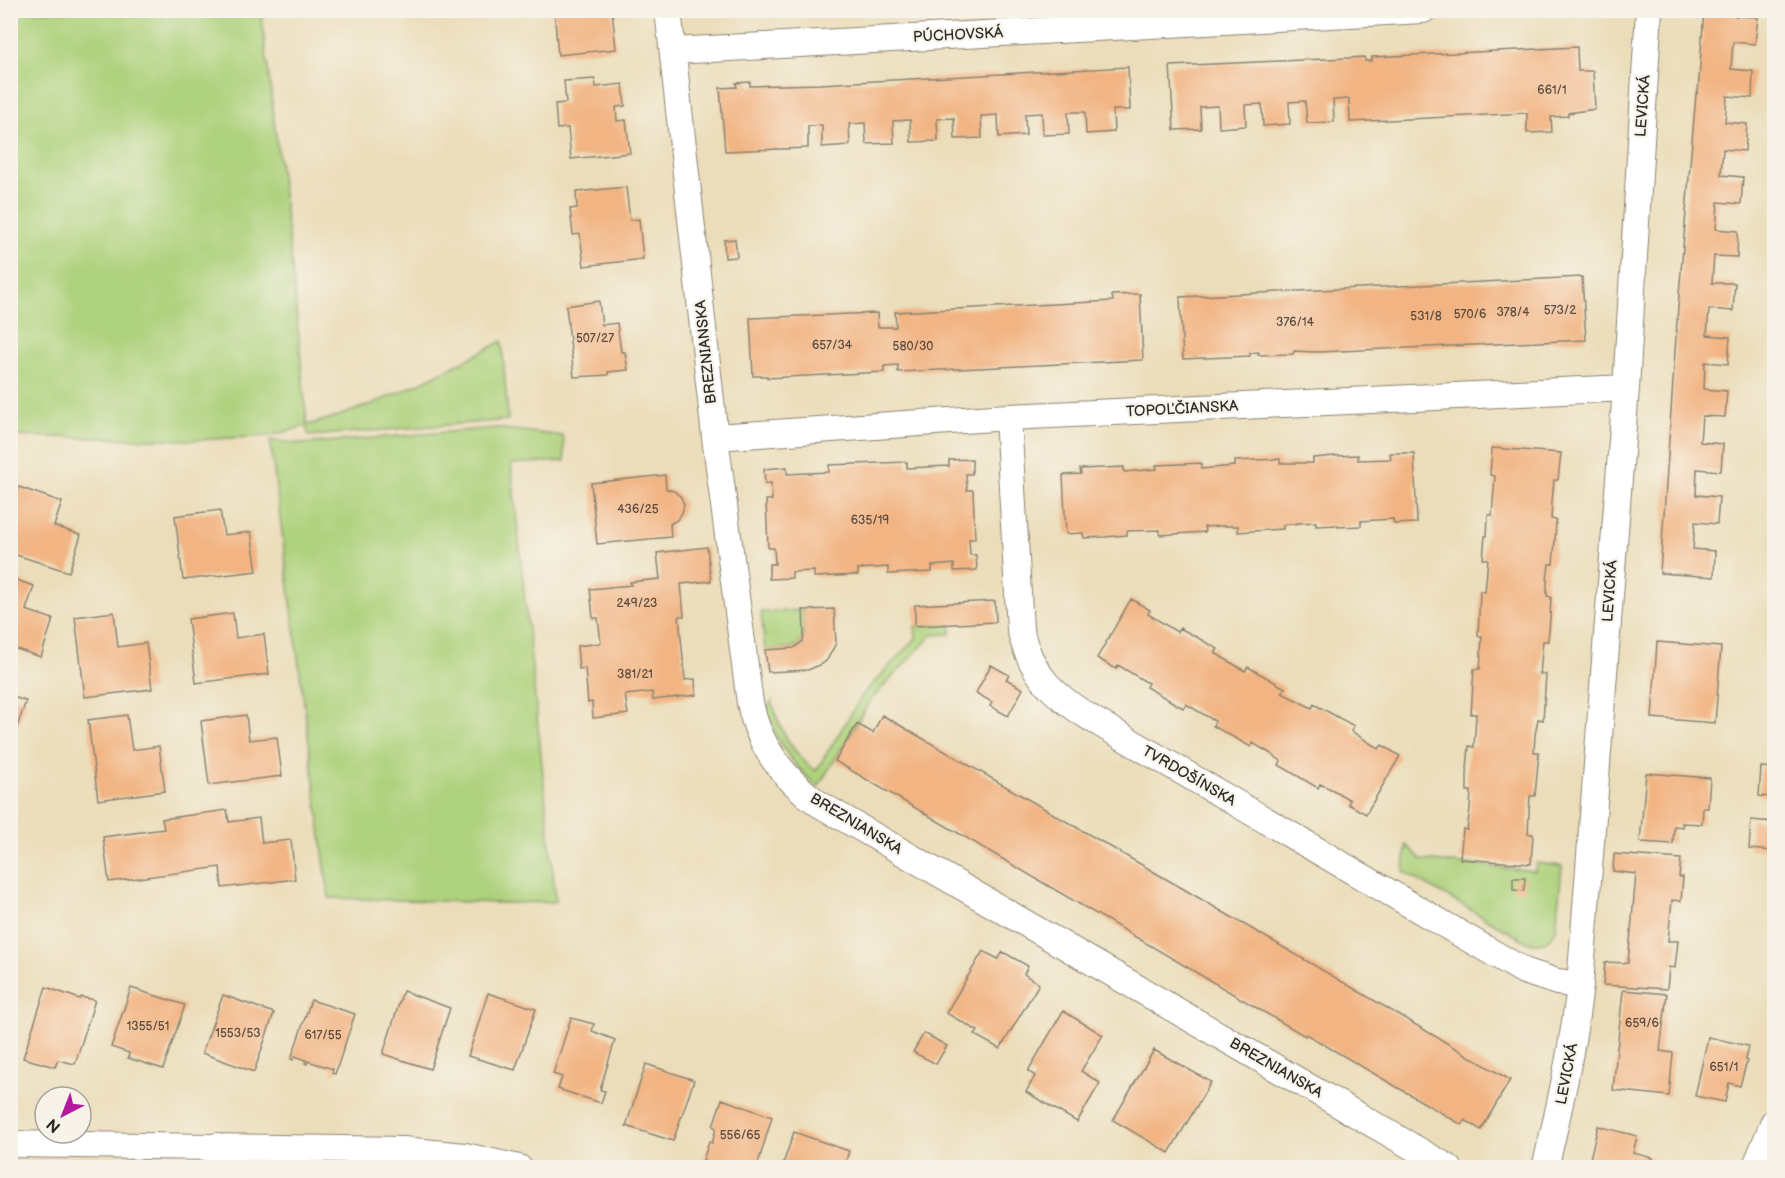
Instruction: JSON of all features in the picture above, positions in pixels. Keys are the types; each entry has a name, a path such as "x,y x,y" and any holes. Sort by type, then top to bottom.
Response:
{"street":[{"name":"BREZNIANSKA","path":"668,10 727,436 753,717 769,754 799,789 839,816 1449,1167"},
{"name":"PÚCHOVSKÁ","path":"673,51 1423,10"},
{"name":"LEVICKÁ","path":"1545,1167 1570,1059 1580,986 1626,388 1649,10"},
{"name":"TOPOĽČIANSKA","path":"727,436 1008,417 1626,388"},
{"name":"TVRDOŠÍNSKA","path":"1008,417 1020,629 1027,654 1045,684 1070,706 1524,971 1557,982 1580,986"},
{"path":"1755,1167 1774,1122"},
{"path":"10,1144 217,1157 403,1150 465,1156 519,1167"}],"green space":[{"path":"10,11 261,11 293,276 307,425 382,400 431,378 502,341 508,420 309,436 306,426 270,436 195,440 11,436"},
{"path":"496,428 563,436 565,461 511,464 556,902 505,903 329,898 270,440 302,444"},
{"path":"803,610 804,633 799,644 795,647 765,650 761,612"},
{"path":"951,624 951,634 932,635 870,701 818,787 800,770 780,744 765,711 772,701 778,721 788,740 800,757 816,771 863,694 916,638 915,626"},
{"path":"1406,845 1422,860 1535,871 1536,863 1562,866 1554,934 1545,942 1527,942 1404,872"}],"building":[{"path":"554,10 612,10 616,49 558,55"},
{"path":"1704,10 1735,10 1735,16 1758,17 1755,44 1733,42 1731,69 1753,71 1752,98 1727,96 1725,122 1747,124 1745,151 1723,149 1721,175 1743,177 1741,204 1718,202 1716,229 1738,231 1737,257 1714,256 1712,283 1735,283 1733,311 1709,309 1707,335 1730,337 1728,364 1705,362 1704,389 1727,391 1725,417 1702,416 1700,442 1723,444 1721,471 1697,469 1696,495 1719,497 1717,524 1695,522 1693,549 1715,551 1714,577 1660,573 1678,307"},
{"path":"1577,47 1578,71 1593,71 1595,109 1568,113 1568,116 1551,117 1552,132 1527,133 1527,113 1350,122 1349,99 1333,100 1334,122 1307,123 1305,101 1289,102 1290,124 1263,126 1262,104 1245,105 1246,126 1219,128 1218,106 1200,107 1201,129 1174,130 1170,66 1364,57 1365,61 1372,61 1372,57"},
{"path":"1128,67 1130,110 1113,110 1114,132 1086,134 1085,112 1068,112 1069,134 1043,135 1042,113 1025,114 1026,135 999,137 998,115 981,116 982,138 955,139 954,118 937,119 938,141 911,142 910,120 893,121 894,143 866,144 865,123 849,124 850,145 822,147 822,125 808,126 808,148 725,151 720,88 737,87 736,83 750,82 750,86 820,84"},
{"path":"595,79 596,87 623,84 625,106 616,107 617,121 626,120 630,153 571,159 568,128 557,129 555,104 566,103 564,81"},
{"path":"626,187 630,220 639,219 643,259 584,266 580,234 573,235 570,209 577,208 576,192"},
{"path":"735,239 737,257 725,258 724,240"},
{"path":"1582,277 1586,340 1318,352 1294,351 1293,354 1258,355 1259,352 1250,353 1250,356 1183,359 1180,297"},
{"path":"1140,294 1143,360 898,372 898,365 884,366 884,372 767,378 767,376 753,376 750,318 877,313 878,327 896,327 895,312 1113,301 1112,295"},
{"path":"599,301 602,325 617,323 621,352 625,352 628,370 608,372 608,375 574,377 566,306"},
{"path":"1492,448 1561,453 1558,480 1554,480 1552,502 1551,519 1556,520 1553,564 1549,564 1547,580 1547,596 1551,597 1548,641 1543,641 1540,674 1546,674 1543,720 1538,719 1535,735 1534,752 1539,752 1535,796 1530,796 1528,834 1533,834 1531,864 1460,859 1463,829 1467,830 1470,808 1471,791 1467,791 1467,769 1469,746 1474,747 1476,714 1471,714 1474,669 1480,669 1482,636 1478,636 1480,591 1485,592 1488,559 1483,559 1488,515 1492,515 1495,476 1490,475"},
{"path":"1390,453 1414,453 1417,523 1394,524 1393,519 1361,521 1361,526 1316,526 1316,522 1283,525 1283,529 1238,532 1238,526 1221,526 1204,527 1205,532 1160,535 1160,530 1127,531 1127,535 1084,538 1083,533 1066,534 1063,475 1081,474 1080,469 1124,467 1124,472 1157,469 1156,465 1201,463 1201,469 1235,466 1235,461 1280,459 1280,463 1313,463 1313,458 1358,455 1358,460 1391,459"},
{"path":"972,459 972,474 966,474 967,490 973,490 975,539 969,539 970,555 976,555 977,570 954,571 954,564 932,566 932,572 888,574 888,567 858,569 858,575 814,577 814,571 792,572 792,578 769,579 769,564 775,564 774,548 768,548 766,500 772,500 771,483 765,484 764,469 787,467 787,474 829,472 829,465 907,462 907,468 949,466 949,460"},
{"path":"665,475 666,489 674,491 681,497 684,505 677,520 670,524 671,537 597,544 591,483"},
{"path":"19,487 62,502 54,526 81,535 69,572 10,553 10,513"},
{"path":"220,510 224,535 251,532 257,571 183,580 175,516"},
{"path":"707,547 711,581 681,584 684,616 679,616 685,680 695,679 696,695 653,700 652,692 625,695 628,714 593,718 592,702 588,703 585,668 579,669 577,646 601,643 598,618 593,618 590,589 631,585 630,582 660,579 657,553"},
{"path":"10,578 34,586 26,610 53,619 41,657 10,647"},
{"path":"1131,599 1150,610 1148,614 1177,632 1180,628 1218,649 1215,653 1245,671 1248,667 1285,688 1282,693 1312,708 1314,704 1354,726 1351,731 1379,749 1382,745 1400,756 1366,814 1348,804 1350,800 1335,791 1320,784 1318,788 1279,765 1281,761 1253,743 1251,747 1213,726 1215,721 1186,704 1183,708 1146,687 1148,683 1118,665 1116,669 1097,658"},
{"path":"995,601 996,622 915,626 915,605"},
{"path":"834,609 836,643 827,660 808,670 768,672 765,650 794,648 803,641 803,610"},
{"path":"114,612 118,647 146,643 152,689 85,697 75,617"},
{"path":"233,613 236,638 264,634 269,674 196,683 188,619"},
{"path":"1657,642 1721,647 1715,723 1652,718"},
{"path":"991,665 1009,675 1006,679 1023,689 1008,716 990,706 992,702 976,693"},
{"path":"10,696 26,701 13,739 10,738"},
{"path":"1773,712 1774,744 1770,744"},
{"path":"127,715 132,750 159,746 165,791 98,800 88,720"},
{"path":"246,715 249,740 277,737 282,776 209,785 201,721"},
{"path":"882,715 1510,1080 1481,1130 1465,1120 1462,1125 1306,1034 1305,1036 835,761 857,724 873,733"},
{"path":"1761,767 1774,768 1774,797 1759,796"},
{"path":"1646,773 1710,778 1708,808 1703,808 1702,824 1682,823 1683,827 1674,826 1673,844 1640,842"},
{"path":"227,810 229,822 259,818 262,843 291,840 295,879 222,888 220,867 109,882 103,837 164,829 162,819"},
{"path":"1751,820 1774,822 1774,851 1749,849"},
{"path":"1614,854 1681,859 1679,877 1683,877 1681,901 1672,900 1668,941 1678,941 1675,968 1669,967 1667,989 1603,985 1605,962 1628,963 1636,874 1613,871"},
{"path":"1513,878 1525,878 1524,891 1513,890"},
{"path":"983,951 998,959 1003,952 1028,966 1024,974 1039,984 1000,1049 975,1035 978,1031 946,1013"},
{"path":"46,987 80,999 81,997 95,1000 75,1064 58,1060 55,1067 23,1058"},
{"path":"131,988 185,1005 163,1069 128,1058 129,1053 111,1047"},
{"path":"1623,990 1667,994 1660,1051 1673,1053 1669,1096 1613,1090"},
{"path":"403,991 450,1008 430,1069 383,1054"},
{"path":"488,993 536,1009 515,1070 468,1056"},
{"path":"223,995 274,1013 254,1072 202,1053"},
{"path":"311,1000 355,1014 335,1074 332,1073 333,1069 308,1061 307,1064 306,1060 295,1056 293,1060 291,1059"},
{"path":"1063,1011 1103,1035 1081,1071 1100,1083 1077,1122 1026,1092 1035,1076 1028,1071"},
{"path":"571,1018 594,1024 592,1031 615,1040 600,1090 605,1091 601,1103 558,1089 562,1077 553,1074"},
{"path":"924,1033 947,1046 936,1064 913,1052"},
{"path":"1708,1037 1748,1046 1745,1060 1747,1061 1740,1086 1729,1083 1725,1102 1695,1096"},
{"path":"1154,1050 1211,1082 1169,1153 1113,1120"},
{"path":"646,1064 694,1080 673,1141 626,1126"},
{"path":"722,1099 772,1117 757,1167 701,1167 709,1142 712,1143 716,1128 713,1126"},
{"path":"1598,1126 1637,1136 1633,1153 1653,1158 1650,1167 1588,1167"},
{"path":"794,1132 849,1151 844,1167 782,1167"}]}
